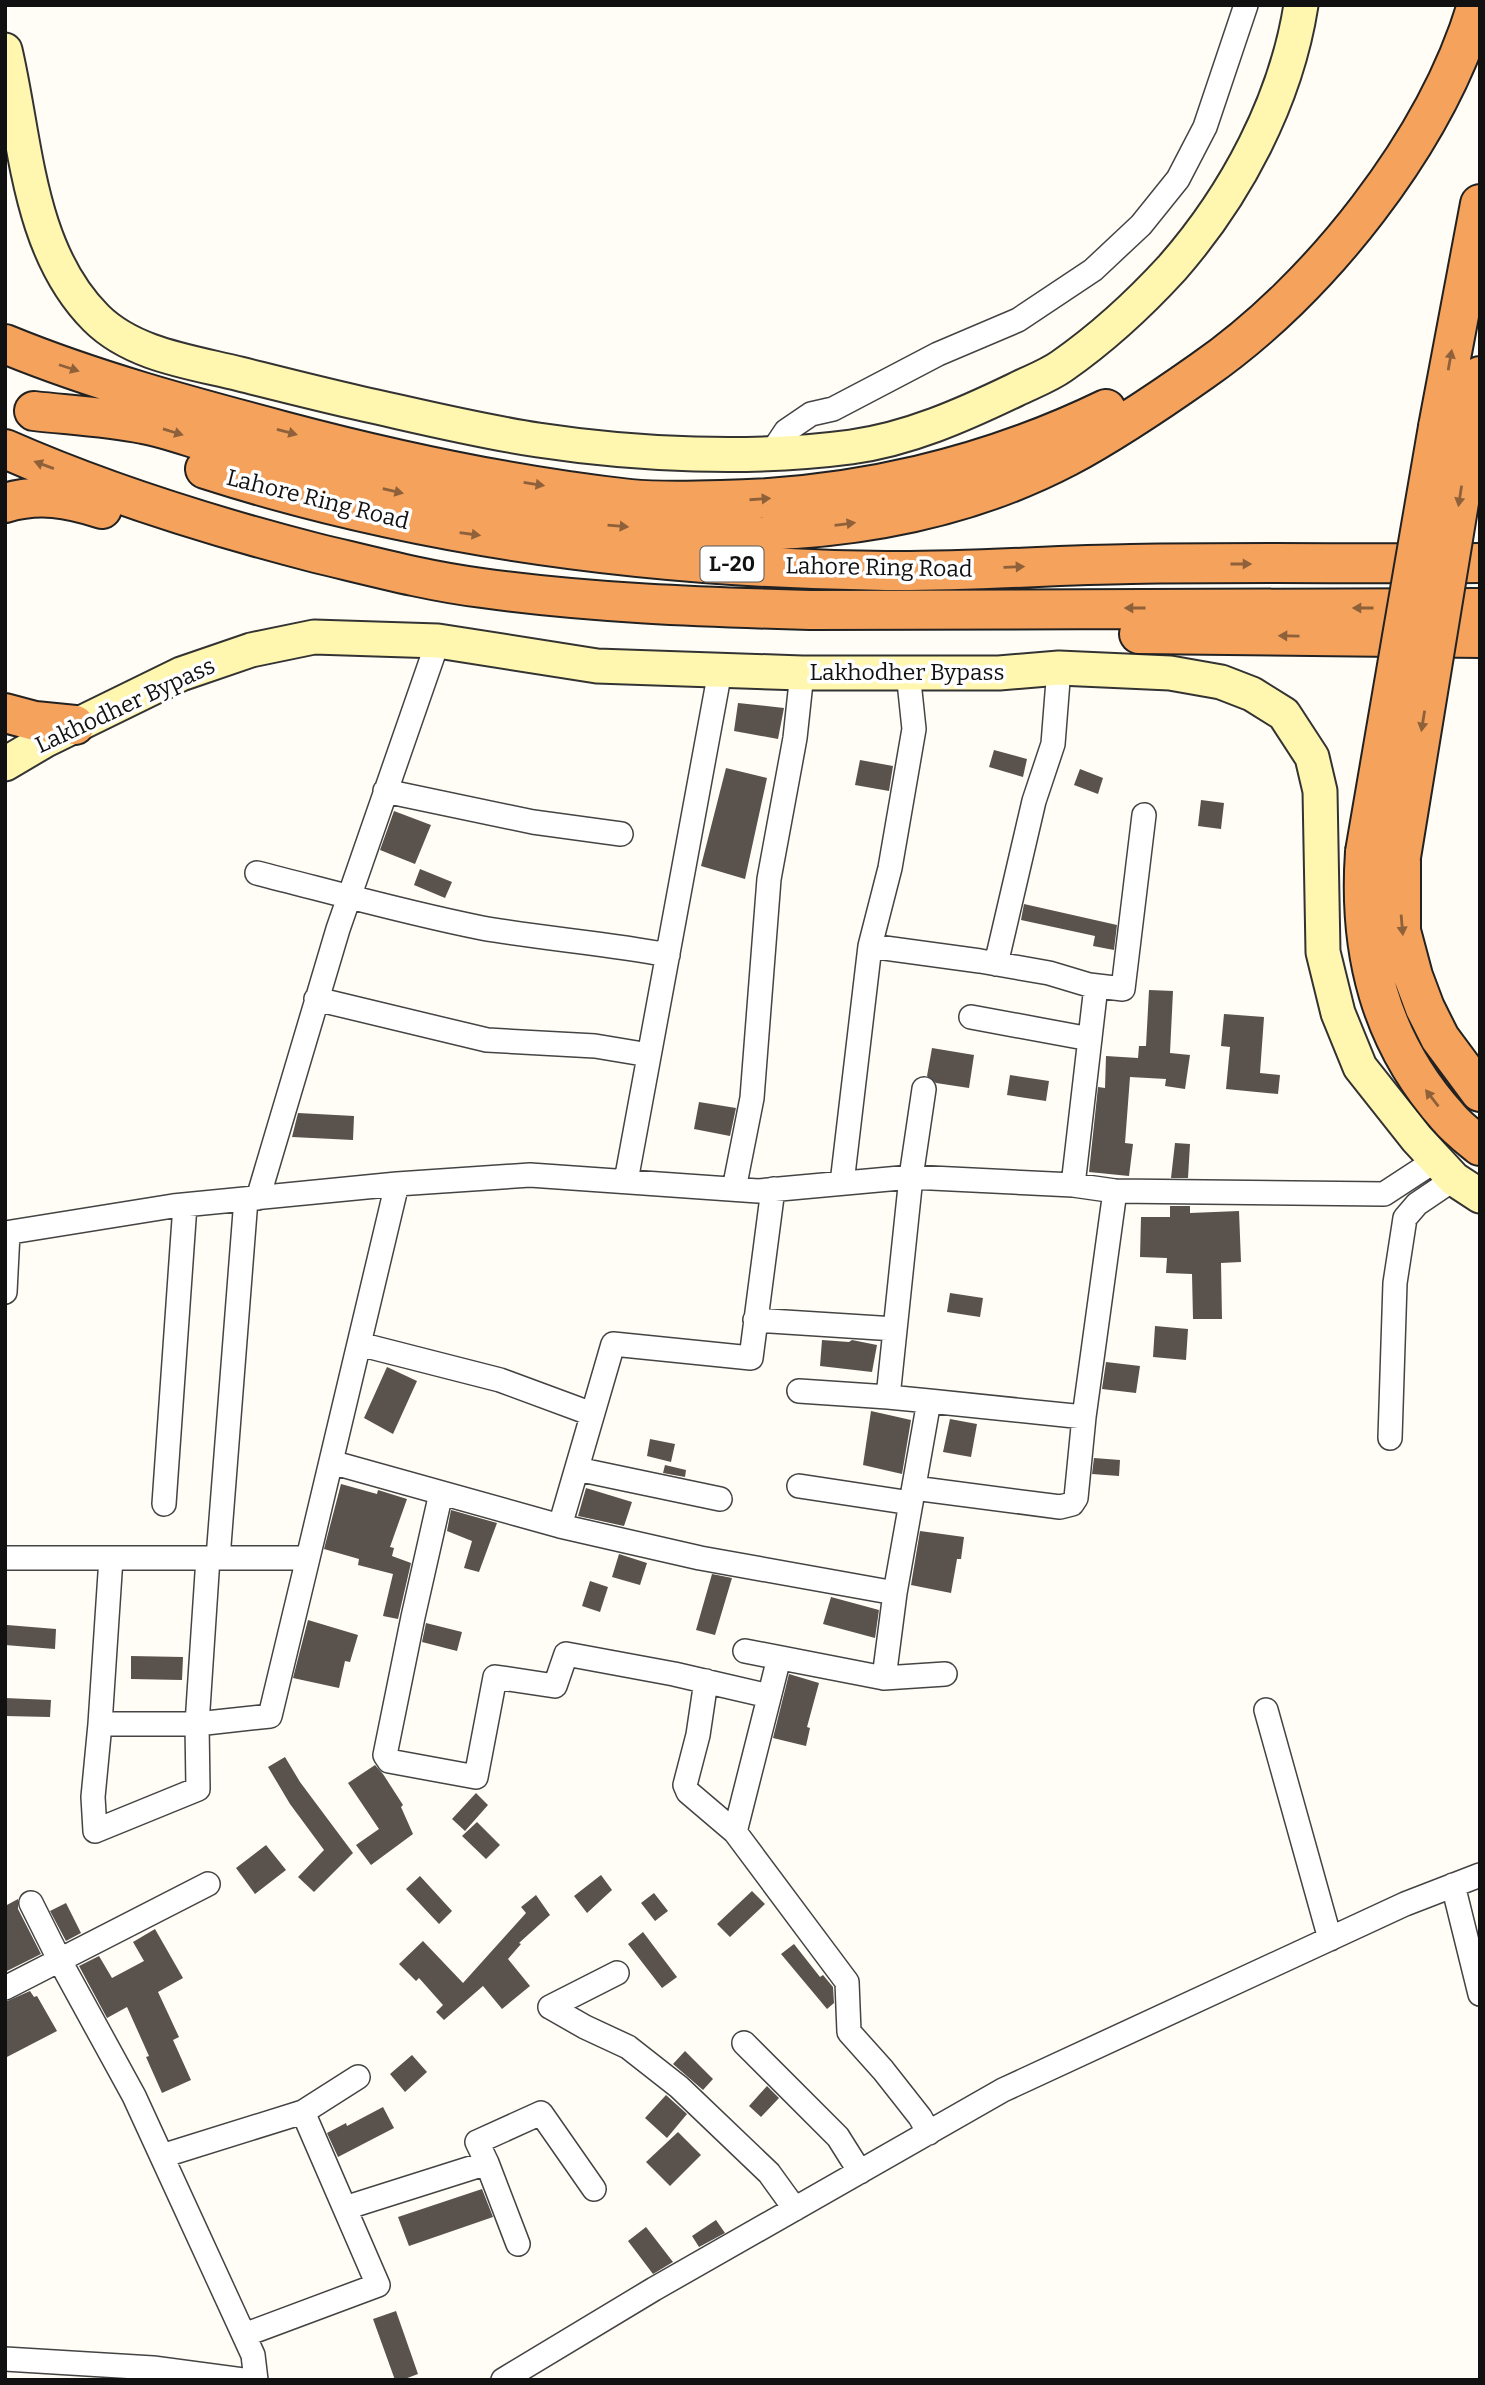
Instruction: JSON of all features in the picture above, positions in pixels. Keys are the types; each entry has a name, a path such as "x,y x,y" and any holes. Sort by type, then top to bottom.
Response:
{"highway":[{"path":"19,405 144,424 249,455 385,489 576,522 687,531 792,529 912,513 965,498 1065,458 1120,426 1215,362 1262,325 1340,245 1403,162 1455,65 1477,5"},
{"path":"1480,204 1455,428 1383,854 1363,887 1369,948 1381,1007 1394,1038 1418,1079 1449,1119 1480,1146"},
{"path":"5,344 145,392 348,449 439,468 631,499 747,500 823,494 883,484 1011,449 1072,425 1125,400 1191,360 1234,333 1306,280"},
{"path":"1455,428 1480,376"},
{"name":"Lahore Ring Road","path":"19,405 155,453 313,502 458,533 581,550 722,564 887,571 1131,564 1480,563"},
{"name":"Lahore Ring Road","path":"5,449 141,501 252,536 369,566 480,588 712,607 810,610 1480,608"},
{"path":"5,503 26,497 70,499 197,539 311,570 452,601 525,611 661,626 711,628 810,610"},
{"path":"885,609 995,632 1480,638"},
{"path":"5,713 35,721 75,725"},
{"path":"1383,854 1413,976 1425,1008 1440,1038 1480,1092"}],"main road":[{"path":"5,50 15,93 25,166 37,211 53,251 81,302 112,332 150,351 243,375 537,440 688,454 772,452 853,447 918,431 962,416 1058,369 1108,330 1147,296 1183,255 1212,218 1240,172 1281,87 1296,39 1301,5"},
{"name":"Lakhodher Bypass","path":"5,764 75,725 181,674 251,650 314,637 438,642 597,666 802,673 999,673 1059,668 1170,673 1221,682 1252,694 1284,714 1312,757 1320,791 1323,951 1338,1013 1360,1067 1456,1178"}],"street":[{"path":"772,452 786,431 811,414 833,409 938,354 1018,320 1093,270 1141,225 1178,179 1205,127 1246,5"},
{"path":"111,1558 93,1797 95,1831 198,1789 197,1724 252,1198 349,896 438,642"},
{"path":"996,964 1034,801 1053,744 1059,668"},
{"path":"626,1181 720,671"},
{"path":"842,1183 870,946 890,869 914,729 908,672"},
{"path":"734,1189 752,1098 769,879 795,738 802,673"},
{"path":"385,791 533,822 621,834"},
{"path":"870,946 1049,973 1096,986 1123,989 1144,815"},
{"path":"257,873 420,915 535,937 613,944 668,955"},
{"path":"1073,1185 1096,986"},
{"path":"316,999 487,1040 594,1046 649,1055"},
{"path":"971,1017 1090,1039"},
{"path":"888,1397 911,1177 924,1089"},
{"path":"5,1292 7,1233 185,1205 397,1184 530,1175 734,1189 773,1189 911,1177 1073,1185 1115,1191 1384,1194 1456,1178"},
{"path":"1390,1438 1395,1283 1405,1218 1417,1204 1456,1178"},
{"path":"100,1724 197,1724 270,1717 397,1184"},
{"path":"560,1526 613,1344 751,1358 773,1189"},
{"path":"799,1486 1060,1507 1072,1504 1076,1498 1084,1416 1115,1191"},
{"path":"164,1504 185,1205"},
{"path":"755,1320 895,1329"},
{"path":"359,1343 500,1380 592,1414"},
{"path":"799,1391 1084,1416"},
{"path":"884,1678 895,1593 929,1401"},
{"path":"331,1462 560,1526 700,1558 895,1593"},
{"path":"577,1469 720,1499"},
{"path":"441,1493 385,1755 389,1761 476,1777 495,1676 555,1686 566,1654 769,1696"},
{"path":"5,1558 308,1558"},
{"path":"745,1651 884,1678 945,1674"},
{"path":"735,1832 779,1658"},
{"path":"706,1681 698,1734 685,1785 688,1792 735,1832 848,1982 849,2032 891,2080 929,2133"},
{"path":"1266,1710 1330,1939"},
{"path":"503,2380 654,2289 1003,2091 1330,1939 1480,1875"},
{"path":"5,1988 208,1884"},
{"path":"1453,1885 1473,1935 1480,1994"},
{"path":"31,1903 134,2096 253,2355 256,2380"},
{"path":"617,1973 550,2007 628,2048 679,2087 769,2173 795,2209"},
{"path":"744,2043 838,2137 860,2172"},
{"path":"162,2156 303,2112 358,2077"},
{"path":"244,2335 378,2285 303,2112"},
{"path":"518,2244 478,2142 541,2113 594,2189"},
{"path":"345,2208 487,2163"},
{"path":"5,2359 153,2368 243,2380"}],"building":[{"path":"738,703 784,708 778,739 734,731"},
{"path":"994,750 1027,759 1023,777 989,767"},
{"path":"860,760 893,766 889,791 855,785"},
{"path":"726,768 767,778 745,879 701,866"},
{"path":"1080,769 1103,778 1098,794 1074,785"},
{"path":"1201,800 1224,803 1221,829 1198,826"},
{"path":"394,811 431,825 415,864 380,850"},
{"path":"420,869 452,882 445,898 414,885"},
{"path":"1024,904 1117,925 1114,950 1093,946 1095,936 1021,920"},
{"path":"1149,990 1173,991 1170,1053 1190,1055 1185,1089 1165,1086 1166,1079 1130,1077 1125,1143 1133,1144 1129,1176 1089,1172 1098,1087 1105,1088 1106,1056 1138,1058 1139,1046 1146,1046"},
{"path":"1224,1014 1264,1017 1260,1073 1280,1075 1278,1094 1226,1089 1230,1047 1221,1046"},
{"path":"932,1048 974,1055 969,1088 936,1083 927,1076"},
{"path":"1010,1075 1049,1081 1046,1101 1007,1095"},
{"path":"699,1102 736,1108 730,1136 694,1129"},
{"path":"298,1113 354,1116 353,1140 292,1137"},
{"path":"1175,1143 1190,1144 1188,1178 1171,1178"},
{"path":"1170,1206 1190,1206 1190,1213 1239,1211 1241,1262 1221,1263 1222,1319 1193,1319 1192,1274 1166,1273 1167,1258 1140,1257 1141,1217 1170,1217"},
{"path":"950,1293 983,1298 980,1317 947,1312"},
{"path":"1155,1326 1188,1329 1186,1360 1153,1357"},
{"path":"822,1340 852,1340 877,1345 872,1372 820,1366"},
{"path":"1106,1362 1140,1366 1136,1393 1102,1389"},
{"path":"387,1367 417,1381 393,1434 364,1418"},
{"path":"871,1411 911,1420 902,1474 863,1465"},
{"path":"950,1419 977,1424 971,1457 943,1452"},
{"path":"650,1439 675,1444 671,1462 647,1456"},
{"path":"1094,1458 1120,1460 1119,1476 1092,1474"},
{"path":"665,1465 686,1470 685,1477 663,1473"},
{"path":"341,1484 377,1494 378,1490 407,1499 390,1547 394,1548 392,1556 411,1563 398,1619 383,1616 393,1574 358,1565 359,1559 324,1549"},
{"path":"586,1488 632,1502 624,1526 578,1516"},
{"path":"451,1510 497,1523 479,1572 464,1568 472,1541 447,1531"},
{"path":"920,1531 964,1537 951,1593 911,1585"},
{"path":"619,1554 647,1563 640,1585 612,1577"},
{"path":"712,1574 732,1578 715,1635 696,1630"},
{"path":"590,1581 608,1587 600,1612 582,1606"},
{"path":"831,1597 879,1610 875,1638 823,1624"},
{"path":"308,1620 358,1635 350,1662 345,1661 339,1688 293,1678"},
{"path":"426,1623 462,1632 457,1651 422,1642"},
{"path":"7,1625 56,1629 55,1649 5,1645"},
{"path":"131,1656 183,1657 182,1680 131,1679"},
{"path":"789,1674 819,1683 807,1727 810,1728 806,1746 773,1738"},
{"path":"5,1698 51,1700 50,1717 5,1716"},
{"path":"285,1757 300,1782 353,1853 314,1892 298,1877 324,1850 290,1804 268,1767"},
{"path":"375,1765 403,1805 401,1807 413,1834 371,1865 356,1845 379,1829 348,1783"},
{"path":"476,1793 488,1805 465,1831 452,1819"},
{"path":"477,1822 500,1845 486,1859 462,1836"},
{"path":"266,1845 286,1870 255,1894 236,1868"},
{"path":"601,1875 612,1890 587,1913 574,1896"},
{"path":"420,1876 452,1911 439,1924 406,1889"},
{"path":"752,1891 765,1904 730,1937 717,1924"},
{"path":"654,1893 668,1911 655,1921 641,1903"},
{"path":"536,1895 550,1915 519,1943 521,1944 508,1959 530,1986 502,2009 483,1986 444,2020 436,2012 443,2005 419,1978 416,1981 399,1964 423,1941 463,1983 526,1913 521,1907"},
{"path":"18,1899 18,1909 41,1954 5,1972 5,1906"},
{"path":"66,1903 81,1933 66,1941 50,1911"},
{"path":"155,1929 183,1978 158,1992 179,2037 173,2040 191,2080 162,2093 127,2007 107,2018 79,1966 99,1956 112,1978 144,1961 133,1942"},
{"path":"643,1932 677,1977 662,1988 628,1944"},
{"path":"794,1944 820,1977 823,1975 833,1987 834,2003 827,2009 781,1954"},
{"path":"30,1991 34,1997 37,1996 57,2031 5,2058 5,2002"},
{"path":"685,2051 713,2079 703,2090 673,2064"},
{"path":"412,2055 427,2072 405,2092 390,2074"},
{"path":"767,2086 779,2098 761,2117 749,2106"},
{"path":"666,2095 687,2114 667,2138 645,2118"},
{"path":"383,2107 394,2128 338,2157 327,2133"},
{"path":"678,2132 701,2155 670,2186 646,2162"},
{"path":"482,2189 493,2217 409,2246 398,2217"},
{"path":"716,2220 725,2233 699,2247 692,2236"},
{"path":"646,2227 673,2262 653,2274 628,2241"},
{"path":"396,2311 418,2374 402,2380 395,2380 373,2319"}]}
